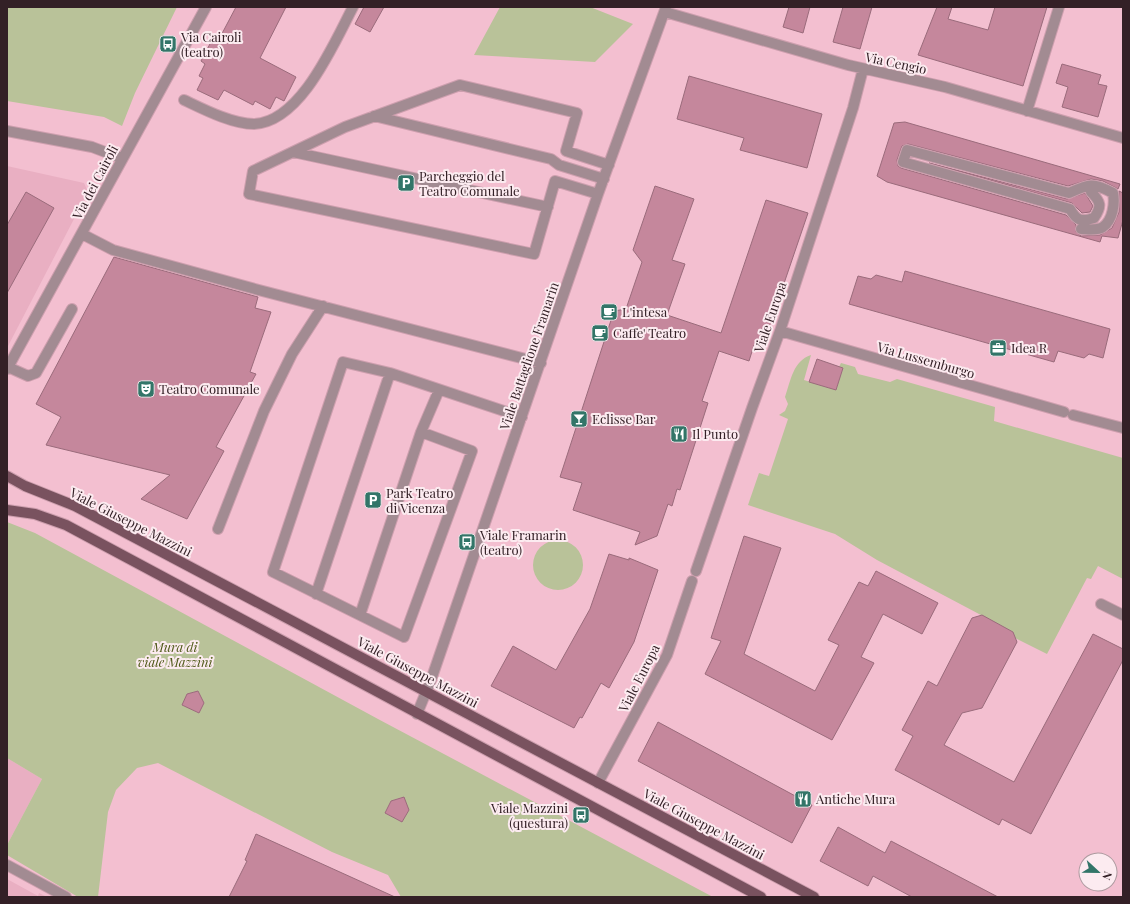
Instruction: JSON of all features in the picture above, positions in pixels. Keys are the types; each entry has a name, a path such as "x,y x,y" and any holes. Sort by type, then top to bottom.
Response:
{"main road":[{"name":"Viale Giuseppe Mazzini","path":"7,476 25,486 75,506 814,897"},
{"path":"7,510 35,514 66,525 761,897"}],"street":[{"name":"Via dei Cairoli","path":"7,368 82,234 121,158 206,7"},
{"path":"184,100 238,121 253,124 271,121 284,113 310,84 353,7"},
{"path":"1027,111 1060,7"},
{"name":"Via Cengio","path":"666,8 863,69 945,87 1123,138"},
{"name":"Viale Battaglione Framarin","path":"417,714 522,418 598,194 666,8"},
{"name":"Viale Europa","path":"696,570 780,331 853,108 863,69"},
{"path":"598,194 555,181 534,254 249,194 253,171 345,127 460,85 577,113 566,151 609,165"},
{"path":"374,116 551,159 559,165 604,179"},
{"path":"7,130 92,147 121,158"},
{"path":"1081,228 1092,230 1102,228 1109,221 1115,202 1113,193 1098,186 1088,184 1069,193 907,150 903,162 1070,209 1075,218 1085,221 1094,218 1100,209 1098,199 1091,192"},
{"path":"293,152 548,207"},
{"path":"82,234 113,250 541,363"},
{"path":"218,528 264,411 292,354 323,306"},
{"path":"7,368 28,376 36,373 72,309"},
{"name":"Via Lussemburgo","path":"780,331 1069,414 1123,428"},
{"path":"421,432 472,451 404,637 273,572 343,362 390,373 522,418"},
{"path":"316,594 390,373"},
{"path":"360,615 421,432 439,390"},
{"name":"Viale Europa","path":"598,783 667,655 692,581"},
{"path":"1101,604 1123,615"},
{"path":"7,865 66,897"}],"shaded area":[{"path":"7,166 84,183 88,192 7,348"},
{"path":"7,758 42,779 7,845"},
{"path":"7,879 38,896 39,893 47,897 7,897"}],"green space":[{"path":"7,7 177,7 135,93 122,126 104,117 7,101"},
{"path":"500,7 590,7 633,24 595,62 474,55"},
{"path":"811,355 804,380 836,390 843,368 839,367 841,363 855,367 858,374 890,382 897,379 995,407 994,421 1123,458 1123,579 1098,566 1091,579 1087,578 1047,654 1015,638 1013,632 877,560 835,534 748,505 759,473 769,476 788,419 779,415 785,411 788,404 785,397 796,366"},
{"name":"Mura di viale Mazzini","path":"7,522 35,533 378,719 713,897 401,897 388,875 332,852 158,763 137,768 116,790 108,812 98,897 78,897 7,855 7,845 42,779 7,758","holes":["198,691 204,703 199,713 182,705 187,694","403,797 409,810 402,822 385,813 391,801"]},
{"path":"558,540 567,542 576,547 581,556 583,565 581,574 576,583 567,588 558,590 549,588 540,583 535,574 533,565 535,556 540,547 549,542"}],"building":[{"path":"236,7 286,7 260,58 296,77 284,101 276,97 270,109 255,101 253,105 224,90 218,100 197,90 203,78 199,76 205,64 201,61 212,40 217,43"},
{"path":"364,7 384,7 370,32 355,24"},
{"path":"789,7 810,7 803,33 783,27"},
{"path":"843,7 872,7 860,49 833,42"},
{"path":"937,7 952,7 948,19 988,30 995,7 1047,7 1023,86 918,55"},
{"path":"1062,64 1101,75 1098,84 1107,86 1098,117 1062,107 1068,87 1056,83"},
{"path":"689,76 822,114 807,168 740,150 744,138 677,119"},
{"path":"905,122 1120,184 1118,189 1103,181 1091,179 1068,186 908,144 902,146 897,160 898,166 901,168 1066,215 1076,225 1076,232 1081,236 1100,235 1112,228 1119,212 1119,191 1123,193 1123,220 1118,238 1102,236 1100,242 887,182 877,176 894,123"},
{"path":"929,163 1067,199 1085,193 1093,206 1090,212 1082,213 1072,203"},
{"path":"655,186 694,199 672,260 685,264 667,315 721,333 766,200 808,213 762,348 754,345 749,361 719,351 702,401 708,403 680,490 677,489 672,506 668,504 657,536 635,545 640,532 573,510 582,483 560,477 614,311 626,309 642,262 633,250"},
{"path":"26,192 54,208 7,293 7,225"},
{"name":"Teatro Comunale","path":"114,257 258,297 255,308 271,312 250,372 256,374 216,447 224,451 187,519 141,499 170,475 46,445 61,417 36,404"},
{"path":"905,271 1110,329 1103,358 1089,354 1084,358 1058,351 1054,362 849,304 858,276 871,279 876,275 902,282"},
{"path":"817,359 843,368 836,390 809,382"},
{"path":"744,536 781,548 744,654 815,691 839,645 828,640 859,582 868,586 876,571 938,603 922,634 883,614 861,657 874,663 832,740 705,674 721,641 711,638"},
{"path":"609,554 629,560 629,558 658,570 634,642 609,688 601,683 582,718 580,717 574,728 491,686 513,646 556,670 590,609"},
{"path":"982,615 1013,632 1017,642 982,708 962,713 944,745 1014,782 1093,634 1123,649 1123,660 1031,834 1002,819 999,825 895,770 913,736 902,730 928,681 937,686 972,618"},
{"path":"198,691 204,703 199,713 182,705 187,694"},
{"path":"658,722 812,805 792,843 638,761"},
{"path":"404,797 409,810 402,822 385,813 391,801"},
{"path":"838,827 885,853 891,841 998,897 912,897 873,876 868,886 820,861"},
{"path":"256,834 395,897 229,897 247,861 245,860"}],"place":[{"name":"Via Cairoli (teatro)","path":"168,44"},
{"name":"Parcheggio del Teatro Comunale","path":"406,183"},
{"name":"L'intesa","path":"609,312"},
{"name":"Caffe' Teatro","path":"600,333"},
{"name":"Idea R","path":"998,348"},
{"name":"Teatro Comunale","path":"146,389"},
{"name":"Eclisse Bar","path":"579,419"},
{"name":"Il Punto","path":"679,434"},
{"name":"Park Teatro di Vicenza","path":"373,500"},
{"name":"Viale Framarin (teatro)","path":"467,542"},
{"name":"Antiche Mura","path":"803,799"},
{"name":"Viale Mazzini (questura)","path":"581,815"}]}
